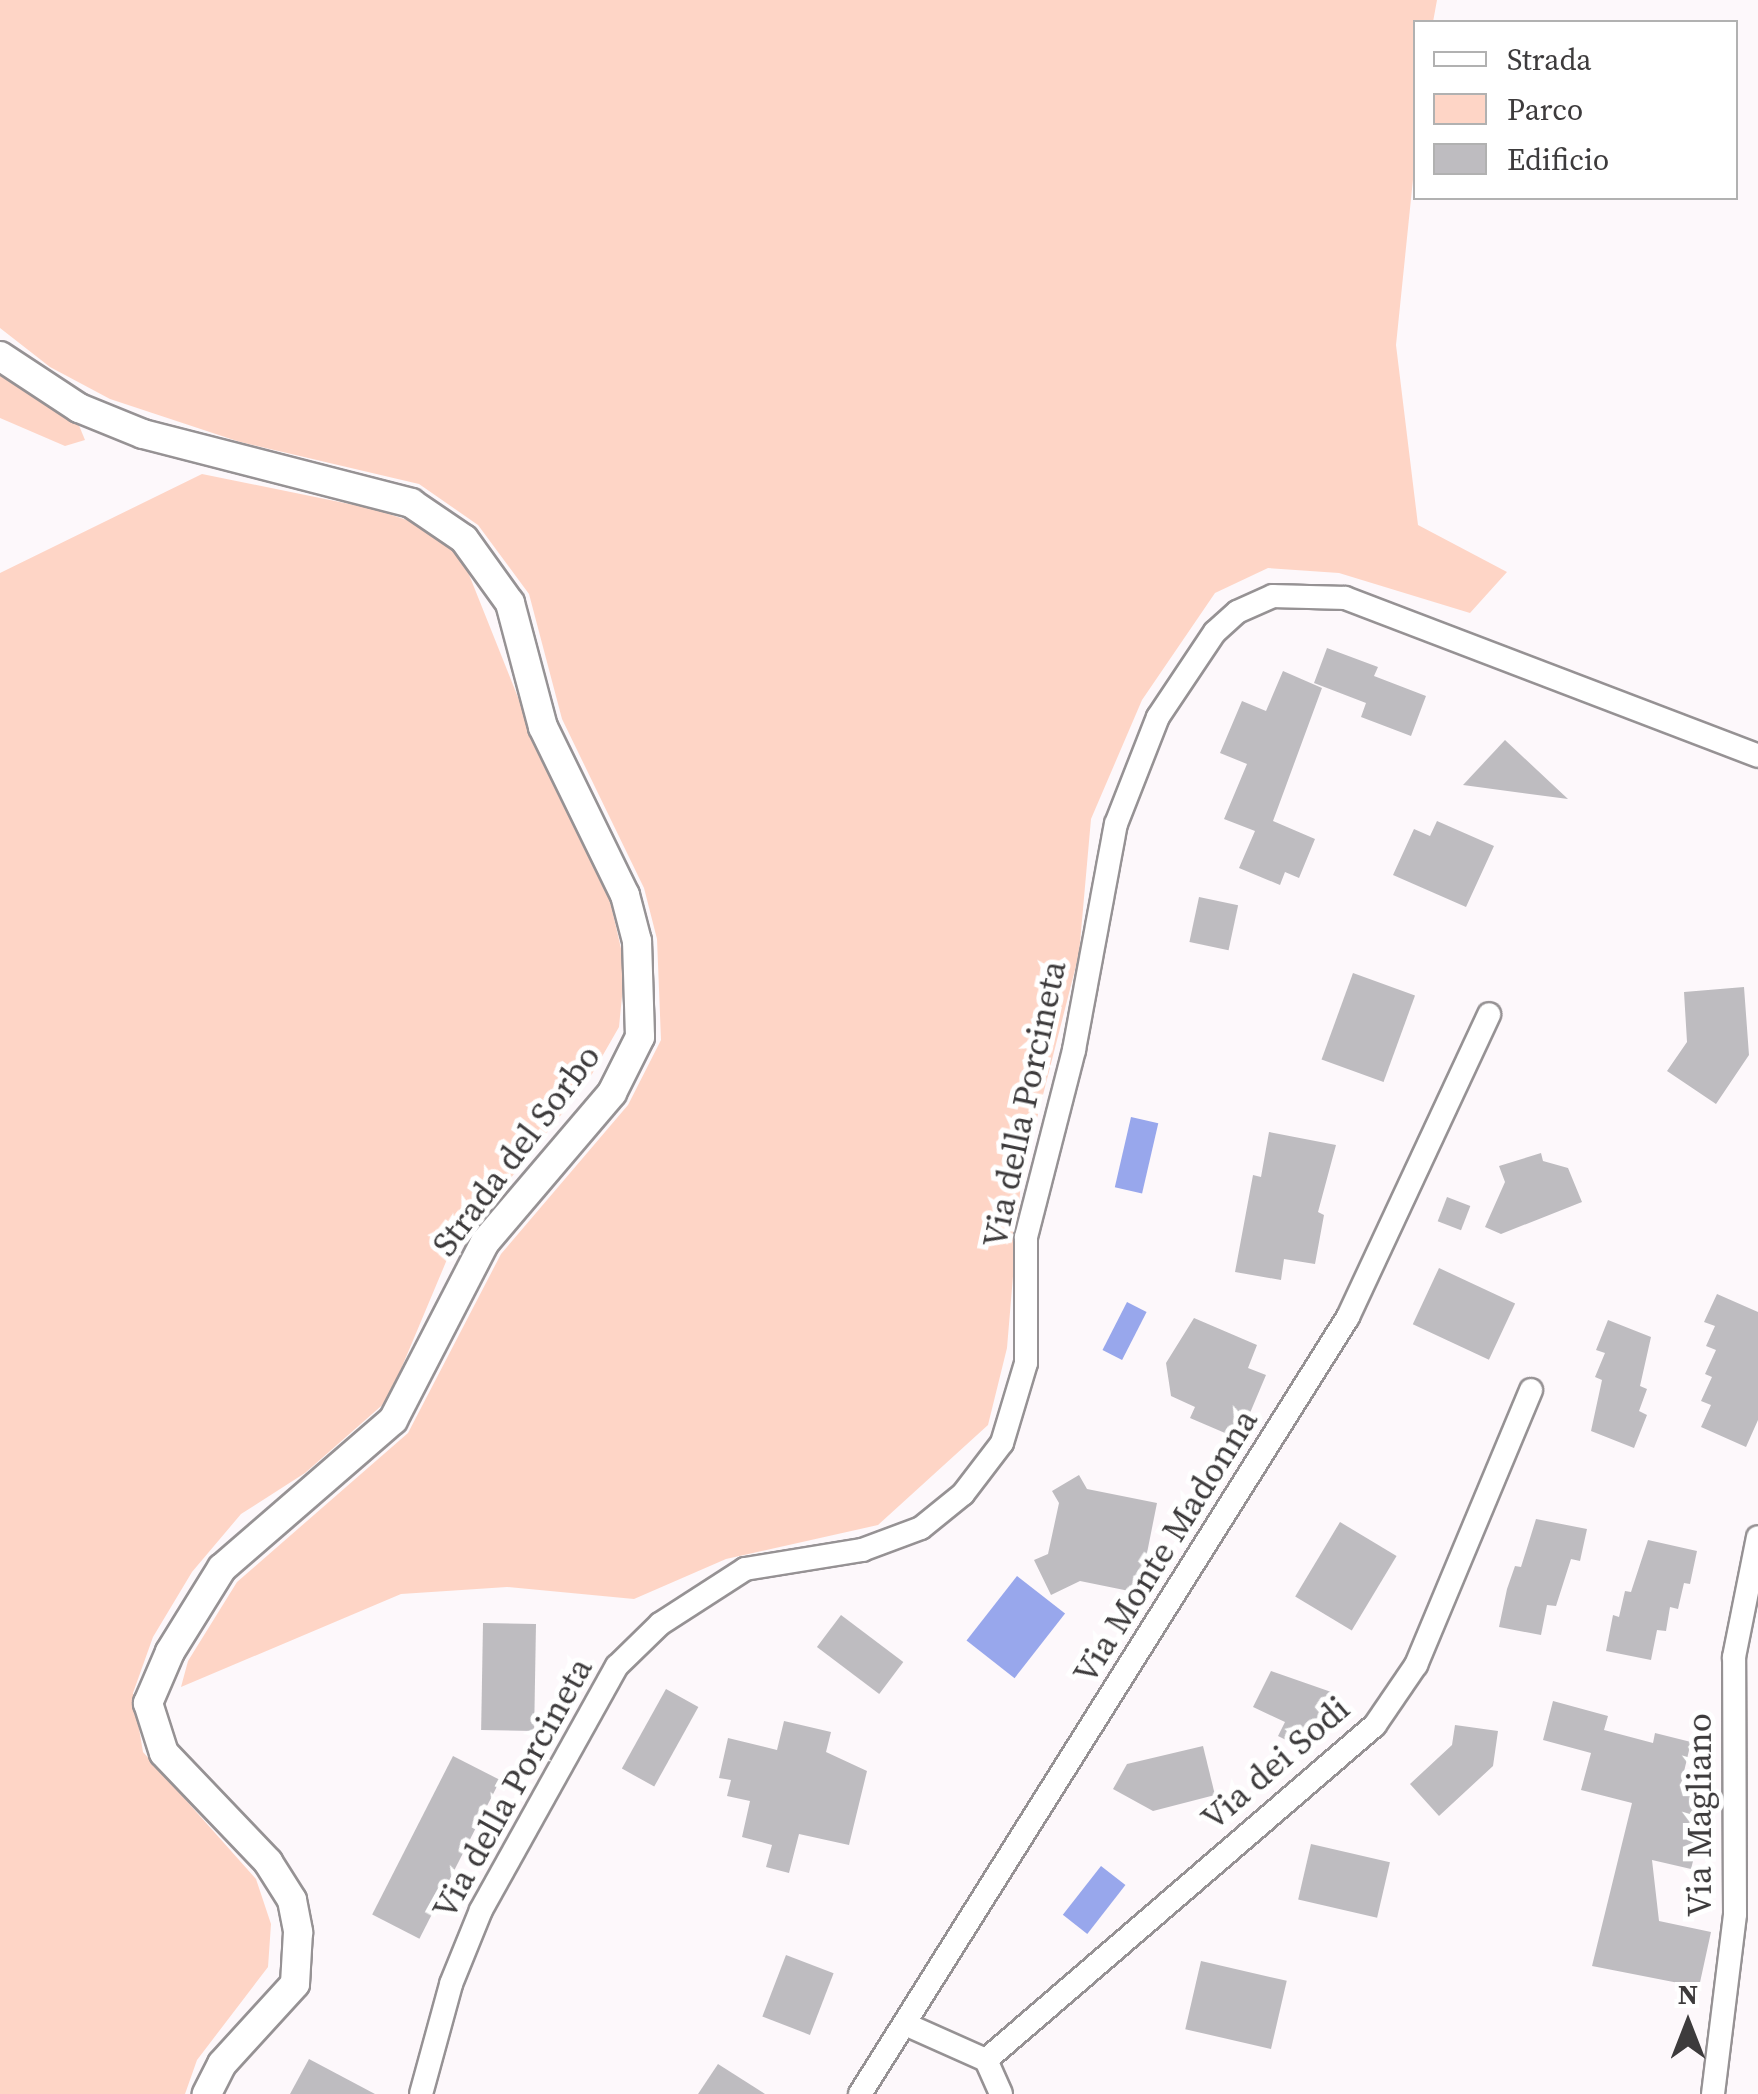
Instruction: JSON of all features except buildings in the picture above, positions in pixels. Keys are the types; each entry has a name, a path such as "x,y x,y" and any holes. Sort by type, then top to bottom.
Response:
{"street":[{"name":"Strada del Sorbo","path":"0,356 79,408 142,434 412,503 464,540 510,603 543,727 625,896 637,941 640,1037 612,1093 484,1242 392,1420 222,1568 170,1652 148,1703 164,1753 268,1862 292,1900 298,1932 295,1984 222,2064 207,2094"},
{"name":"Via della Porcineta","path":"421,2094 451,1984 481,1910 617,1666 660,1624 745,1569 862,1550 922,1528 963,1494 1002,1443 1026,1363 1026,1236 1078,1034 1116,824 1158,717 1215,632 1237,612 1272,596 1344,598 1758,756"},
{"name":"Via Monte Madonna","path":"860,2094 1348,1317 1489,1014"},
{"name":"Via dei Sodi","path":"986,2060 1374,1726 1416,1666 1531,1390"},
{"name":"Via Magliano","path":"1713,2094 1735,1914 1735,1644 1758,1538"},
{"path":"905,2024 986,2060 1001,2094"}],"green space":[{"path":"0,0 1437,0 1433,20 1413,20 1413,179 1396,345 1418,525 1507,572 1470,613 1339,573 1268,568 1215,593 1142,700 1091,819 1079,954 1021,1181 1007,1348 988,1425 878,1525 726,1559 634,1599 507,1587 401,1594 181,1687 188,1661 237,1582 408,1433 501,1254 628,1105 661,1040 657,939 644,888 562,719 529,594 478,525 419,484 240,442 110,399 50,367 0,328"},
{"path":"0,371 78,423 85,440 65,446 0,418"},
{"path":"202,474 374,509 431,528 464,562 535,740 582,822 611,905 625,966 619,1027 588,1081 448,1257 388,1400 305,1473 241,1514 192,1572 153,1637 133,1693 143,1752 256,1879 271,1924 268,1967 197,2060 185,2094 0,2094 0,573"}],"water":[{"path":"1131,1117 1158,1123 1142,1193 1115,1187"},
{"path":"1127,1302 1147,1312 1122,1360 1102,1350"},
{"path":"1017,1576 1065,1614 1015,1678 967,1641"},
{"path":"1101,1866 1125,1885 1087,1934 1063,1915"}]}
